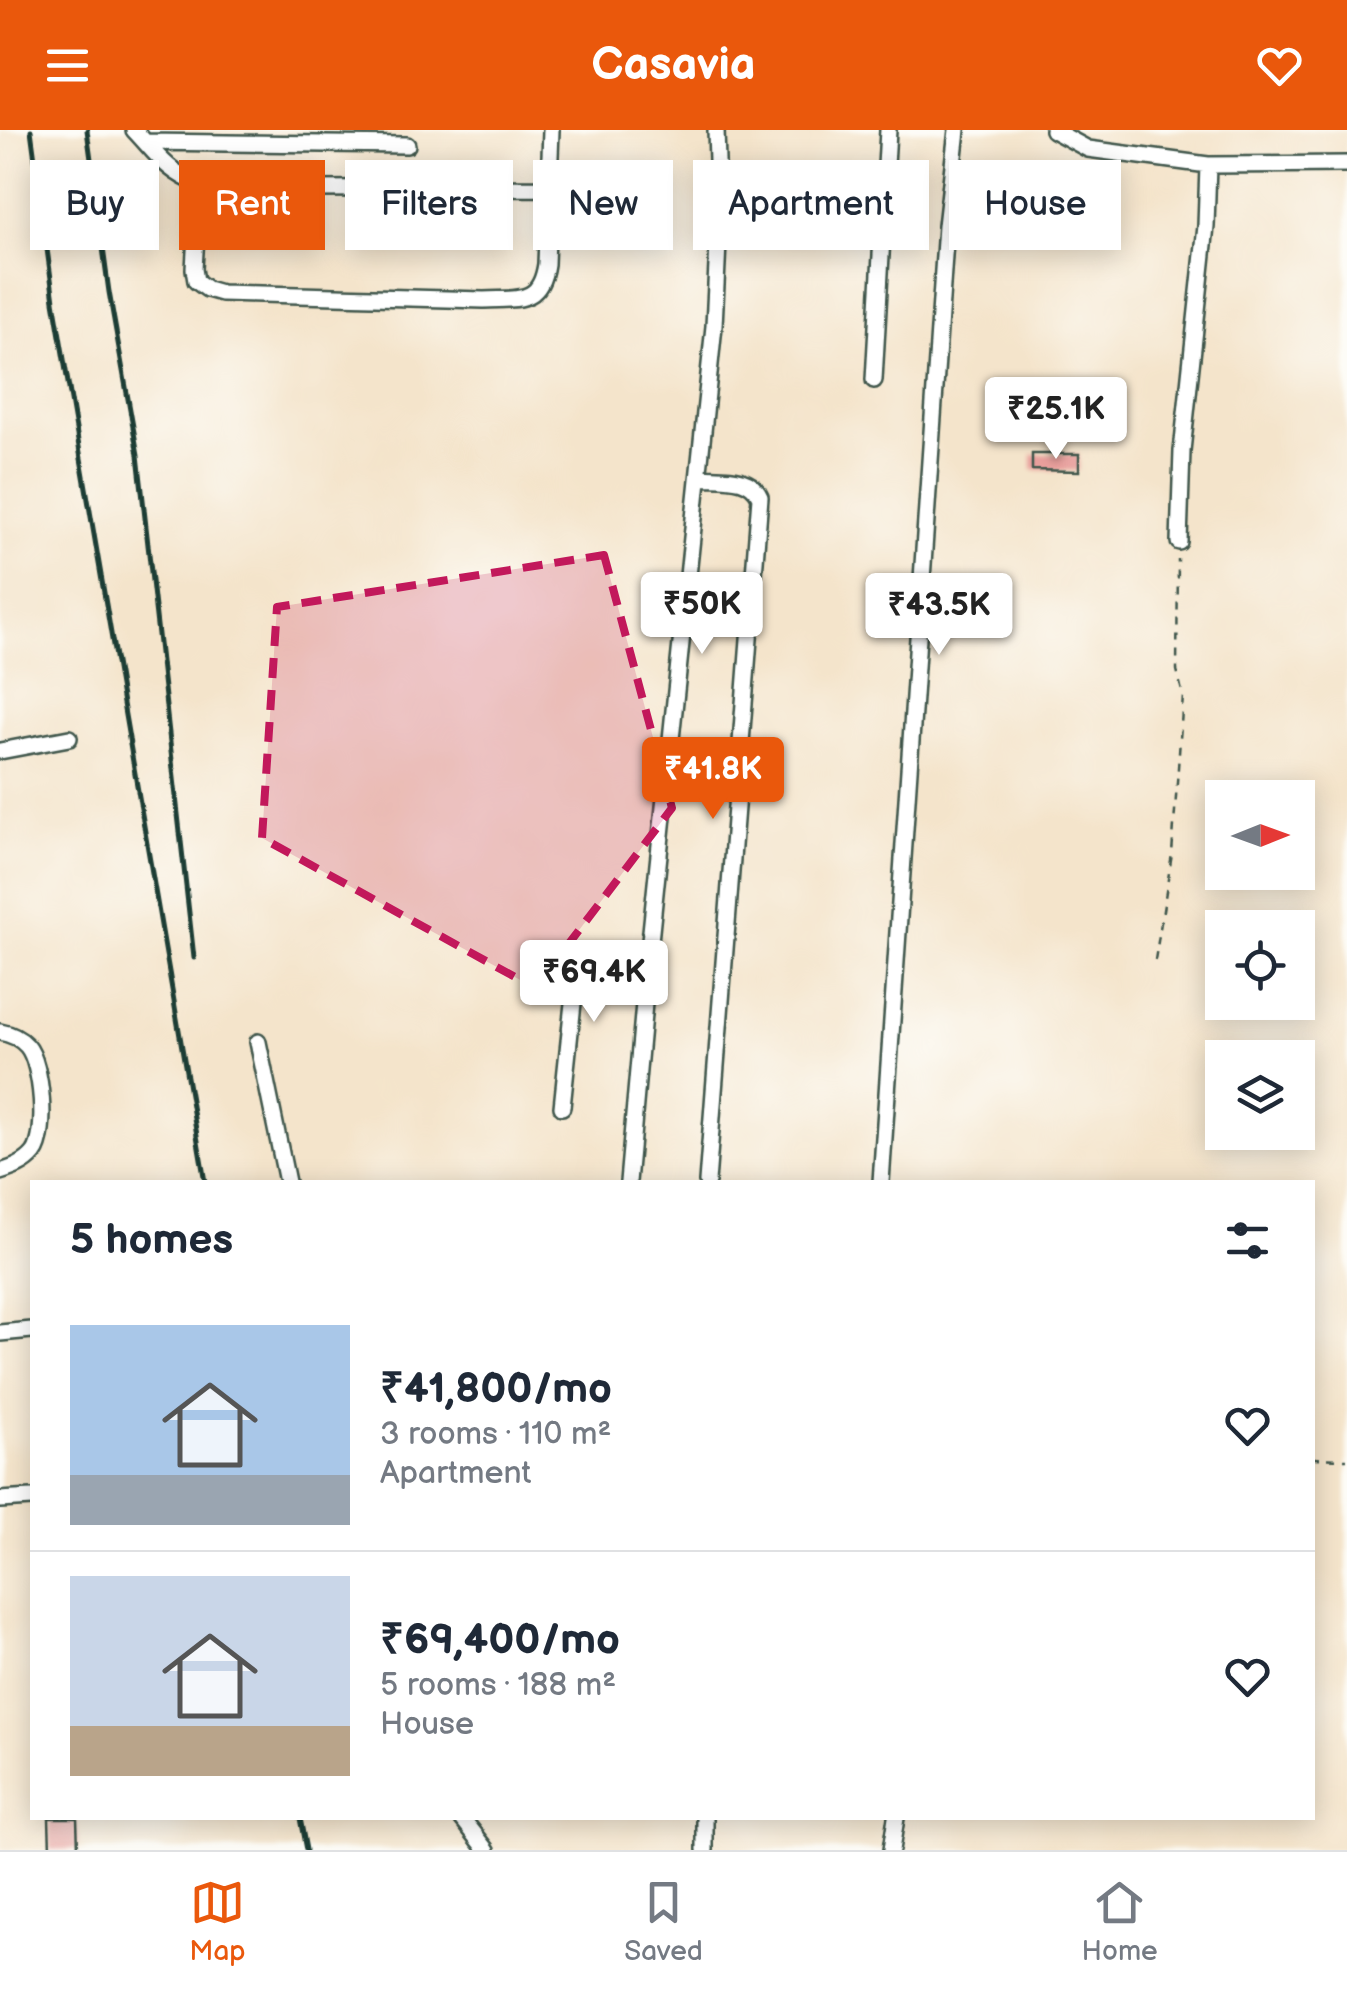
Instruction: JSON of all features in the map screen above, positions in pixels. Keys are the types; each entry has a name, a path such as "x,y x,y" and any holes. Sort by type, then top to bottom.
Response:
{"street":[{"path":"550,160 551,130"},
{"path":"628,1180 716,292 716,130"},
{"path":"874,380 888,130"},
{"path":"880,1180 946,226 957,130"},
{"path":"1053,130 1088,148 1208,166 1347,164"},
{"path":"140,136 407,144"},
{"path":"140,136 179,175"},
{"path":"1178,542 1182,451 1206,226 1208,166"},
{"path":"325,190 533,188"},
{"path":"195,250 196,280 207,289 222,293 484,300 534,294 544,284 547,250"},
{"path":"699,477 748,481 760,497 707,1180"},
{"path":"0,751 69,738"},
{"path":"562,1107 580,968 604,962 646,970"},
{"path":"0,1032 17,1037 30,1048 38,1067 42,1130 36,1150 21,1165 0,1172"},
{"path":"258,1042 286,1180"},
{"path":"0,1332 30,1330"},
{"path":"0,1500 30,1498"},
{"path":"464,1820 487,1850"},
{"path":"704,1820 706,1850"},
{"path":"891,1850 896,1820"}],"path":[{"path":"1155,960 1172,854 1183,696 1176,655 1178,542"},
{"path":"1315,1458 1347,1458"}],"highlighted area":[{"path":"604,555 672,808 535,988 262,838 277,607"}],"building":[{"path":"1032,454 1079,454 1079,471 1032,470"},
{"path":"49,1820 77,1820 78,1849 50,1850"}],"railway":[{"path":"31,130 54,301 205,1180"},
{"path":"87,130 109,292 138,455 194,958"},
{"path":"300,1820 306,1850"}]}
